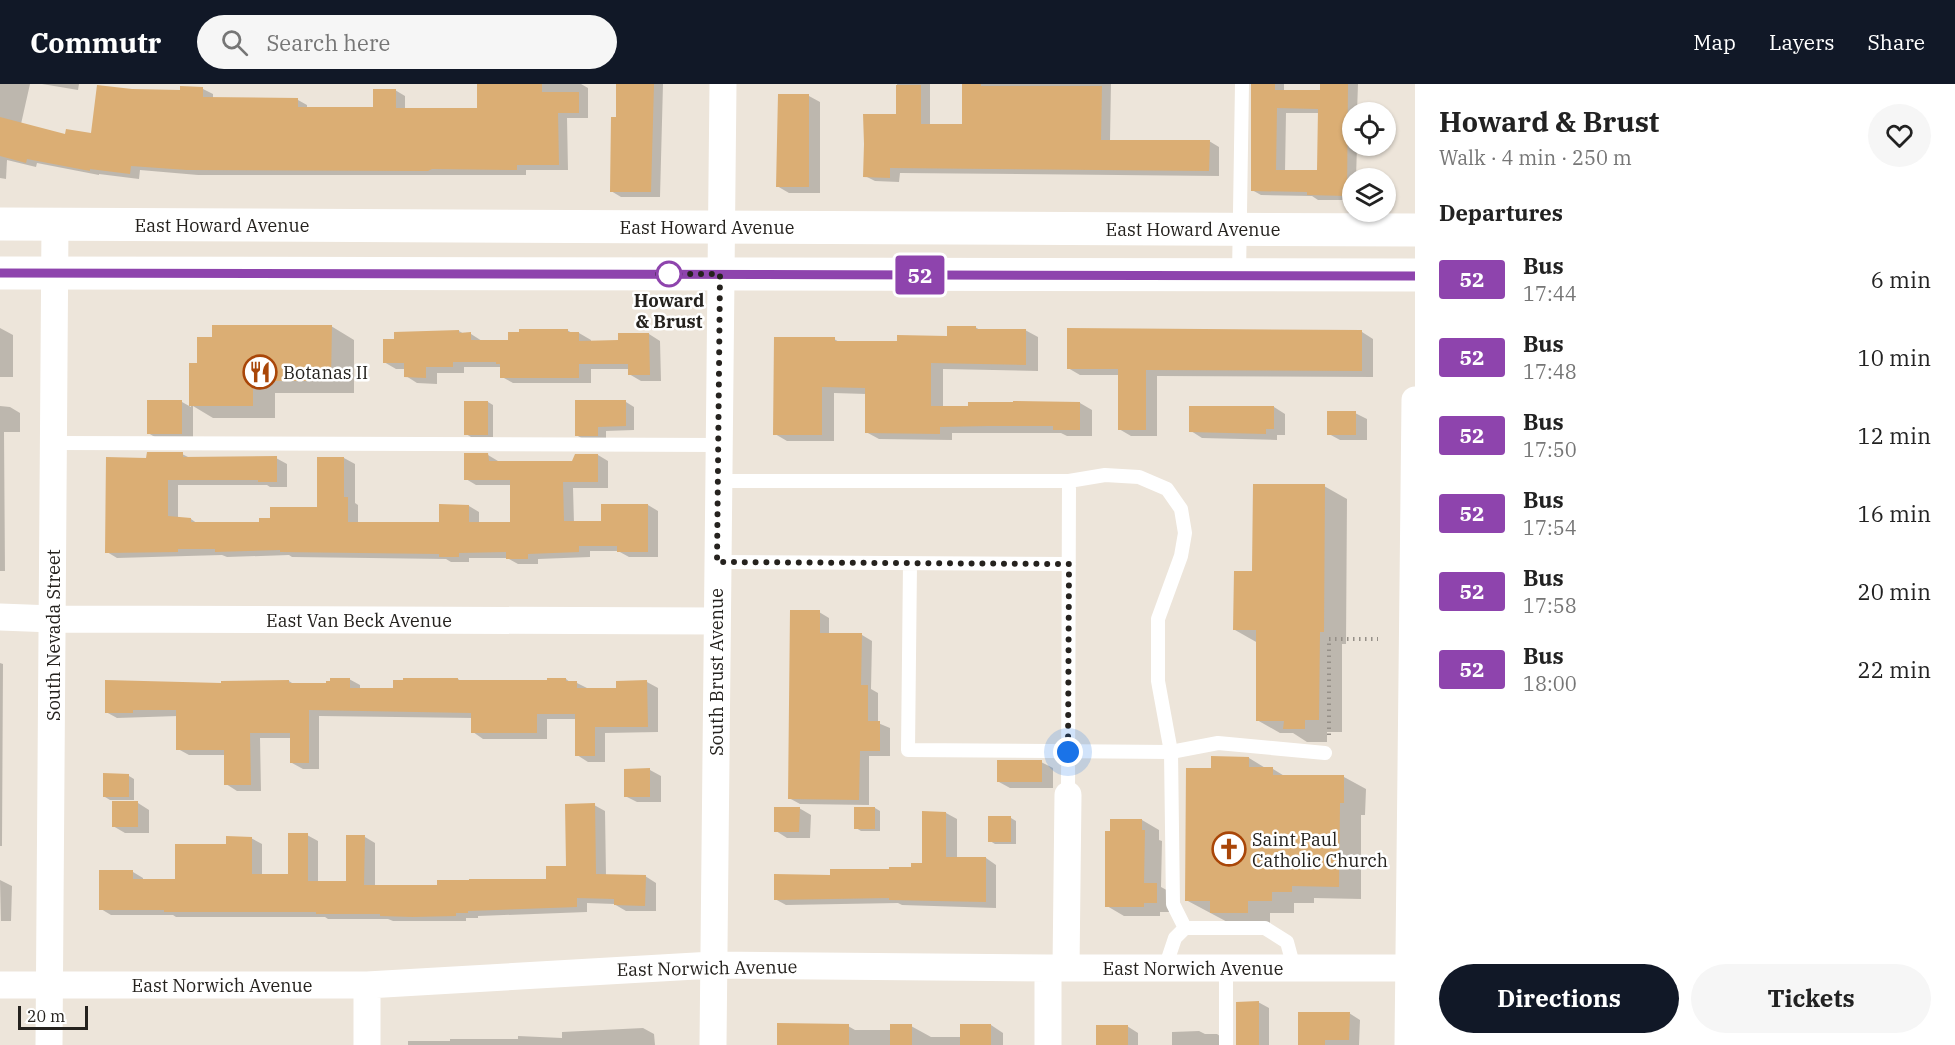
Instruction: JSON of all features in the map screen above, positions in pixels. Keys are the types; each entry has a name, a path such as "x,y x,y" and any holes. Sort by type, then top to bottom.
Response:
{"main road":[{"name":"East Howard Avenue","path":"0,224 1415,230"},
{"path":"376,274 378,226"},
{"path":"0,273 1415,275"}],"street":[{"name":"South Brust Avenue","path":"712,1045 723,84"},
{"name":"South Nevada Street","path":"50,1045 55,224"},
{"path":"1408,1045 1412,968 1415,400"},
{"name":"East Van Beck Avenue","path":"0,617 717,621"},
{"path":"1048,1045 1057,968 1068,795"},
{"name":"East Norwich Avenue","path":"0,985 367,985 713,965 1412,968"},
{"path":"367,985 367,1045"}],"lane":[{"path":"1239,275 1242,84"},
{"path":"54,443 718,445"},
{"path":"718,481 1069,481 1106,475 1139,477 1167,489 1181,508 1185,533 1181,556 1158,619 1158,681 1171,752 1173,904 1185,928"},
{"path":"1068,795 1069,481"},
{"path":"717,562 1069,564"},
{"path":"910,564 908,750 1171,752 1218,743 1325,753"},
{"path":"1165,968 1176,938 1185,928 1265,928 1287,942 1294,968"},
{"path":"1226,968 1226,1045"}],"path":[{"path":"1325,753 1329,738 1329,639 1378,639"}],"building":[{"path":"477,84 542,84 542,92 579,92 579,113 558,113 559,165 517,165 517,170 432,169 428,171 187,170 131,166 130,174 90,169 90,171 27,159 26,163 0,156 0,117 65,134 66,129 91,133 97,85 132,89 180,90 180,86 203,87 203,97 298,98 298,107 373,107 373,89 396,89 396,108 477,108"},
{"path":"616,84 654,84 651,192 610,192 611,117 616,117"},
{"path":"962,84 1102,86 1101,140 1210,140 1209,171 890,168 890,178 863,177 863,114 896,114 896,85 921,85 921,124 962,124"},
{"path":"1251,84 1275,84 1275,90 1320,90 1320,84 1348,84 1348,102 1342,102 1342,156 1347,156 1347,168 1342,168 1342,196 1307,195 1307,192 1251,191","holes":["1277,108 1318,109 1317,170 1276,170"]},
{"path":"778,94 809,94 809,187 776,187"},
{"name":"Botanas II","path":"212,325 332,325 331,381 253,381 253,406 189,406 189,363 197,363 197,337 212,337"},
{"path":"947,326 976,326 976,329 1026,329 1026,365 931,363 931,406 968,406 968,402 1080,402 1080,430 1053,430 1053,426 988,426 940,427 940,434 865,433 865,388 822,387 822,435 773,435 774,337 835,337 835,341 897,341 897,335 947,336"},
{"path":"1067,328 1362,330 1362,371 1146,370 1146,430 1118,430 1118,369 1067,369"},
{"path":"519,329 568,329 568,332 579,332 579,341 618,340 618,333 649,333 650,375 628,375 628,364 579,364 579,378 500,378 500,364 496,362 453,362 453,367 426,367 426,378 404,377 404,363 383,363 383,339 394,339 394,332 459,330 459,333 471,332 471,340 508,340 508,332 519,332"},
{"path":"147,400 182,400 182,434 147,434"},
{"path":"575,400 626,400 626,426 598,427 598,436 575,436"},
{"path":"464,401 488,401 488,435 464,435"},
{"path":"1189,406 1274,406 1274,429 1266,429 1266,434 1189,432"},
{"path":"1327,411 1356,411 1356,435 1327,435"},
{"path":"147,452 183,452 183,457 277,456 277,482 168,480 168,516 191,518 191,522 259,522 259,518 270,518 270,507 317,507 317,457 344,457 344,497 348,497 348,522 439,522 439,504 469,505 469,522 510,522 510,480 464,480 464,453 488,453 489,461 572,461 575,454 598,454 598,482 563,482 564,521 601,521 601,504 648,504 648,552 617,552 617,546 579,546 579,552 528,554 528,559 506,559 506,552 459,553 459,557 439,557 439,554 280,552 280,550 215,552 215,549 105,553 106,457 146,458"},
{"path":"1253,484 1325,484 1324,632 1320,632 1319,720 1305,720 1305,729 1283,729 1284,721 1256,721 1256,630 1233,630 1234,571 1252,571"},
{"path":"790,610 820,610 820,633 862,633 861,685 868,685 868,721 880,721 880,751 860,751 859,800 788,799"},
{"path":"330,678 350,678 350,688 393,688 393,680 403,680 403,678 547,680 547,678 566,678 566,681 577,681 577,688 616,688 616,681 647,680 648,727 595,727 595,756 575,756 575,714 537,714 537,733 471,733 471,713 309,710 309,763 290,763 290,733 250,733 251,785 224,785 224,750 176,750 176,710 133,710 133,713 105,713 105,680 221,683 221,681 289,680 289,683 326,683 330,681"},
{"name":"Saint Paul Catholic Church","path":"1211,756 1249,757 1249,767 1273,767 1273,775 1344,775 1344,803 1340,803 1339,887 1292,886 1292,892 1272,892 1272,901 1248,901 1248,913 1210,913 1210,901 1185,901 1186,768 1211,768"},
{"path":"997,760 1042,760 1042,782 997,782"},
{"path":"650,768 650,797 624,797 624,769"},
{"path":"103,773 129,774 129,797 103,797"},
{"path":"112,801 138,801 138,827 112,827"},
{"path":"595,803 596,874 646,875 645,906 614,905 614,899 577,898 577,907 468,911 468,913 456,913 456,916 413,917 380,916 380,914 316,914 316,912 99,910 99,870 133,870 133,879 175,879 175,844 226,844 226,836 252,837 252,874 288,874 288,833 308,833 308,881 346,881 346,835 365,835 364,885 437,885 437,880 546,879 546,866 566,866 565,804"},
{"path":"774,807 800,807 799,832 774,832"},
{"path":"854,807 875,807 875,829 854,829"},
{"path":"922,811 946,812 946,857 986,857 986,902 889,900 889,898 774,900 774,874 830,875 830,869 889,869 889,867 911,867 911,863 922,863"},
{"path":"988,816 1011,816 1011,842 988,842"},
{"path":"1110,819 1142,819 1142,830 1145,830 1144,883 1157,883 1157,903 1144,903 1144,907 1105,907 1105,831 1110,831"},
{"path":"1259,1001 1259,1045 1236,1045 1236,1002"},
{"path":"1298,1012 1350,1012 1349,1040 1325,1040 1325,1045 1298,1045"},
{"path":"777,1023 849,1024 849,1045 777,1045"},
{"path":"890,1024 912,1024 912,1045 890,1045"},
{"path":"960,1024 991,1024 991,1045 960,1045"},
{"path":"1096,1025 1128,1025 1128,1045 1096,1045"}],"bus line":[{"name":"52","path":"0,273 1415,276"}],"place":[{"name":"Howard & Brust","path":"669,274"},
{"name":"Botanas II","path":"260,372"},
{"name":"Saint Paul Catholic Church","path":"1229,849"}],"route":[{"path":"669,274 658,274 720,274 717,562 1069,564 1068,752"}]}
